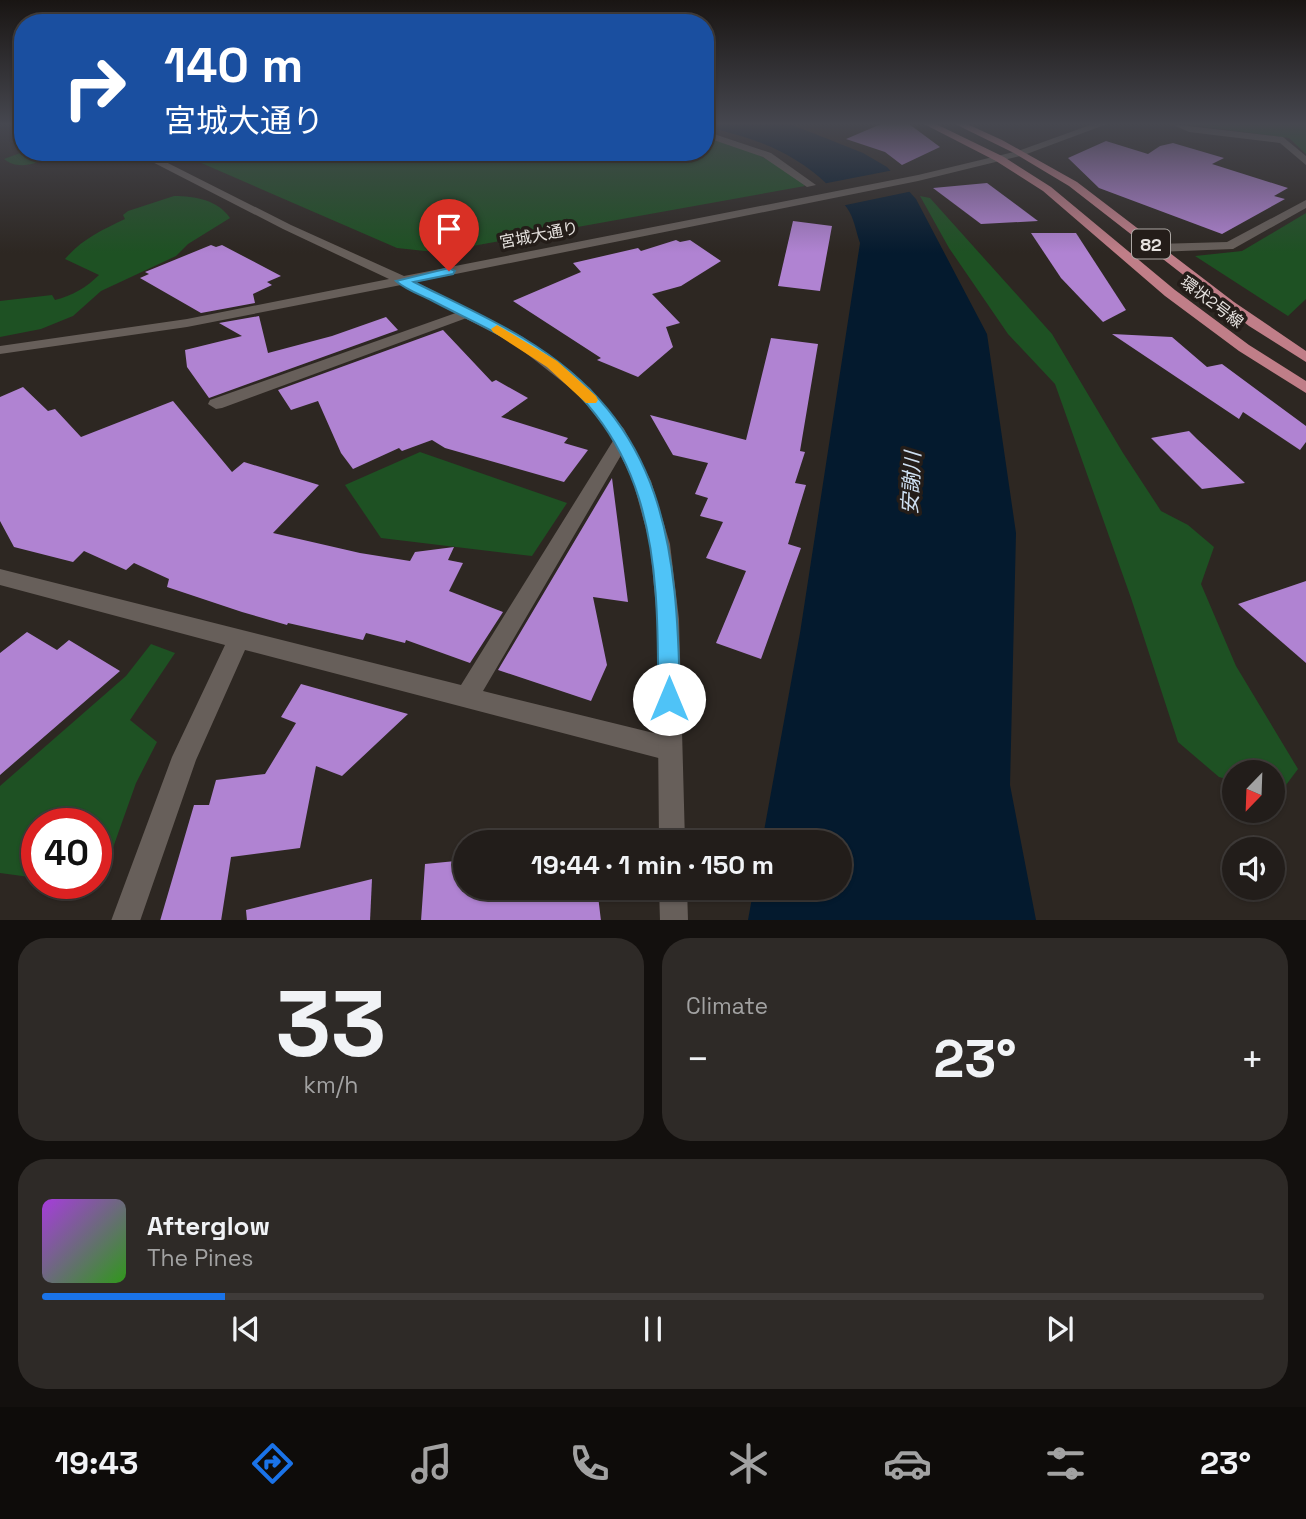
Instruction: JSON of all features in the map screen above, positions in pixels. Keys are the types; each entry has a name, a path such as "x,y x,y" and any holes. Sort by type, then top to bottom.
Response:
{"main road":[{"name":"環状2号線","path":"1012,167 1047,189 1170,293 1244,348 1306,388"},
{"name":"環状2号線","path":"1042,167 1107,209 1205,289 1306,358"}],"street":[{"path":"169,167 518,340 584,391 622,440 642,481 660,544 668,619 672,830"},
{"path":"785,167 811,185"},
{"name":"宮城大通り","path":"0,350 134,332 402,281 966,167"},
{"path":"1156,248 1229,246 1306,203"},
{"path":"216,404 467,313"},
{"path":"467,696 622,440"},
{"path":"0,577 238,641 467,696 670,749"},
{"path":"125,920 184,757 238,641"},
{"path":"673,900 674,920"}],"green space":[{"path":"210,167 781,167 805,186 456,249 425,251 397,248"},
{"path":"174,196 213,203 230,218 188,244 176,256 101,291 73,316 41,329 0,337 0,301 52,295 55,300 79,290 99,275 65,259 78,246 125,219 123,215 128,211"},
{"path":"920,196 930,198 1052,334 1161,511 1188,525 1214,547 1201,584 1236,666 1298,769 1285,786 1285,760 1222,760 1222,778 1178,742 1131,598 1055,384 1008,334 949,248"},
{"path":"1306,213 1306,299 1288,316 1195,256 1242,251"},
{"path":"420,452 567,503 532,556 381,538 345,485"},
{"path":"151,644 175,653 130,720 157,742 136,783 112,850 112,808 21,808 21,876 0,873 0,786 126,676"}],"water":[{"name":"安謝川","path":"806,167 887,167 916,199 987,334 1016,533 1010,785 1036,920 748,920 752,900 852,900 852,830 764,830 800,633 860,243 849,212 834,191"}],"pier":[{"path":"894,170 913,191 841,206 822,184"}],"building":[{"path":"1077,167 1221,167 1288,188 1274,196 1285,199 1222,234 1099,188"},
{"path":"987,183 1038,221 981,224 933,188"},
{"path":"793,221 832,226 820,291 778,286"},
{"path":"1031,233 1076,233 1126,310 1103,322 1061,278"},
{"path":"676,240 690,240 721,261 681,286 652,294 680,323 666,327 673,347 638,377 597,360 601,358 513,301 581,272 573,263 638,248 641,251"},
{"path":"211,245 222,245 281,276 267,282 272,285 253,294 255,303 201,313 140,278 149,274 145,272"},
{"path":"259,316 268,353 332,336 386,317 398,330 209,398 187,367 185,350 242,336 219,323"},
{"path":"443,330 492,382 496,380 528,398 501,417 568,438 564,443 588,450 564,482 445,448 432,440 402,451 399,448 353,469 341,453 318,401 291,410 278,390"},
{"path":"1112,334 1172,337 1207,367 1222,364 1306,426 1306,442 1300,450 1243,412 1239,419"},
{"path":"771,338 818,344 800,451 805,452 795,483 806,485 788,544 801,548 761,659 716,643 746,571 706,558 723,522 700,516 708,498 695,494 708,463 673,455 650,415 746,440"},
{"path":"23,387 48,411 55,409 81,437 173,401 232,472 244,462 319,485 273,533 360,553 410,561 415,552 454,547 448,560 463,563 449,591 503,612 470,663 406,640 405,643 366,633 363,640 288,623 287,625 242,612 167,587 169,579 134,563 126,570 84,551 73,562 14,547 0,521 0,397"},
{"path":"1189,431 1245,483 1202,489 1151,438"},
{"path":"612,478 628,602 593,597 607,665 591,701 498,670"},
{"path":"1306,581 1306,663 1238,604"},
{"path":"27,632 57,650 69,640 120,671 0,775 0,653"},
{"path":"301,684 408,714 342,776 316,766 300,848 231,857 221,920 160,920 194,805 209,805 216,780 265,774 296,723 281,717"},
{"path":"453,861 453,900 599,900 601,920 421,920 425,864"},
{"path":"372,879 370,920 247,920 246,910"}],"slow traffic":[{"path":"497,329 552,364 591,400"}],"route":[{"path":"449,271 402,281 447,301 518,340 552,364 584,391 622,440 642,481 660,544 668,619 669,699"}]}
